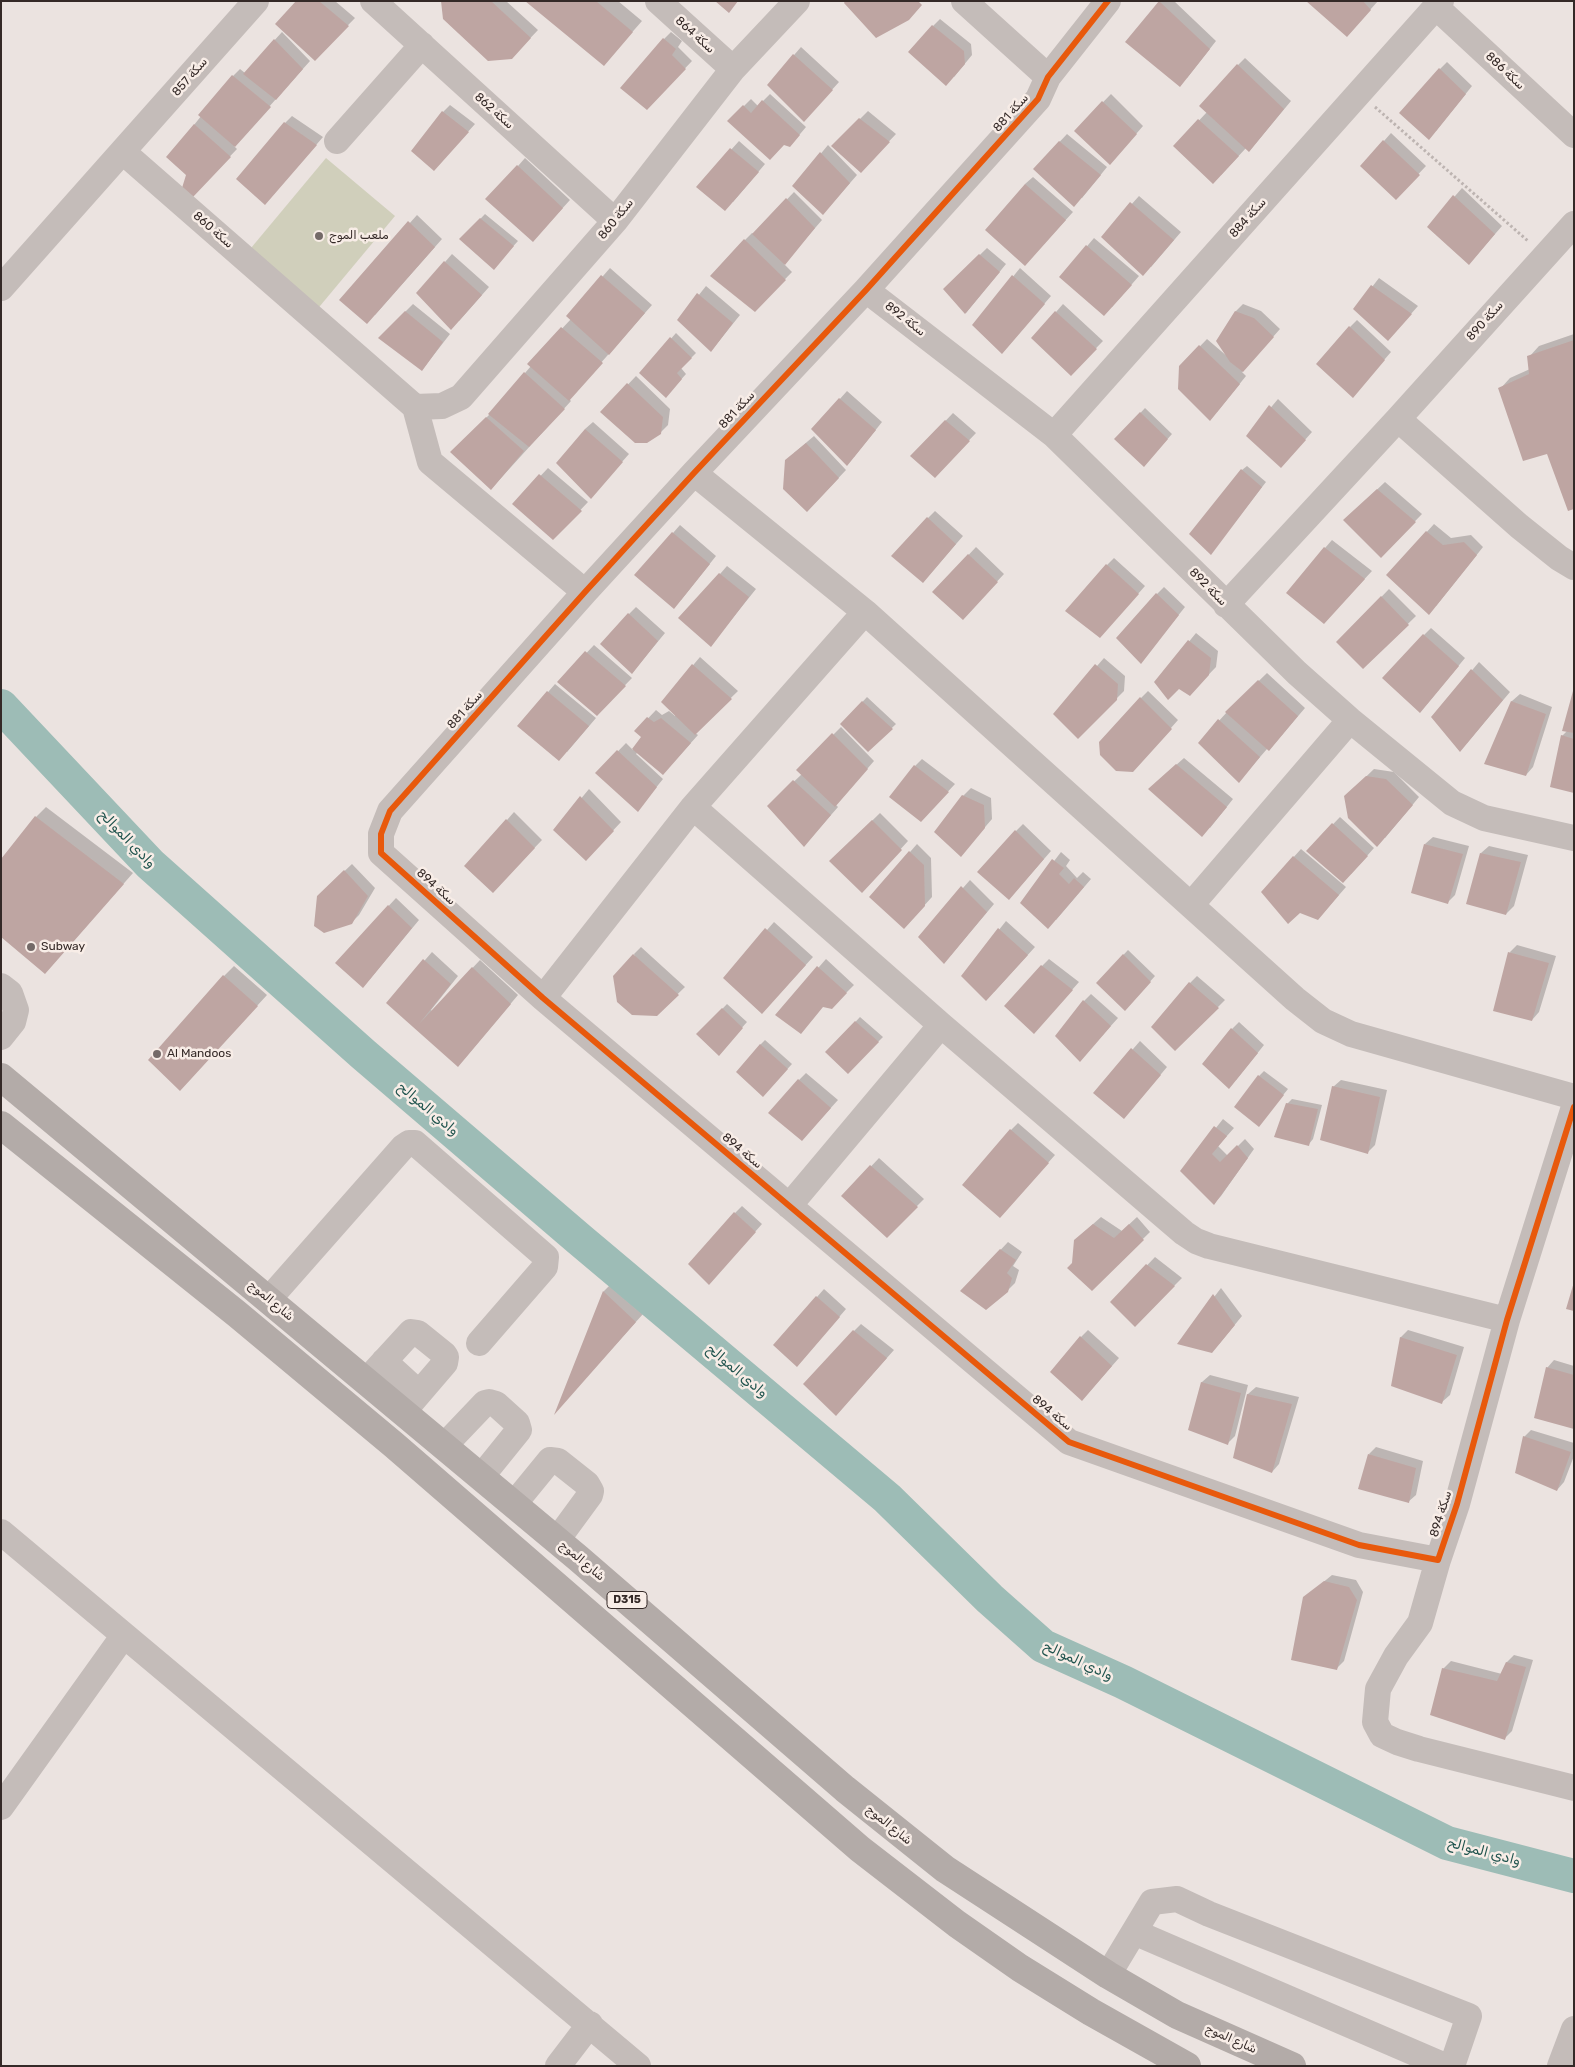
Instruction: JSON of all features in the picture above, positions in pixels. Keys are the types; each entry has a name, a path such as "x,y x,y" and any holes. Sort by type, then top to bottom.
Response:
{"main road":[{"name":"شارع الموج","path":"1,1077 366,1381 411,1403 444,1446 557,1540 845,1790 945,1870 1108,1975 1177,2015 1292,2066"},
{"name":"D315","path":"1,1124 237,1314 394,1445 860,1849 957,1924 1020,1968 1091,2012 1187,2066"}],"street":[{"name":"سكة 857","path":"1,288 256,1"},
{"name":"سكة 862","path":"373,1 616,220"},
{"name":"سكة 864","path":"658,1 733,69"},
{"name":"سكة 860","path":"123,152 415,407 442,406 461,396 616,220 733,69 797,1"},
{"path":"964,1 1048,77"},
{"name":"سكة 881","path":"381,834 390,811 585,592 866,290 1038,99 1048,77 1108,1"},
{"name":"سكة 884","path":"1054,435 1438,4"},
{"name":"سكة 886","path":"1438,4 1574,135"},
{"path":"337,141 422,45"},
{"name":"سكة 890","path":"1226,605 1398,419 1574,224"},
{"name":"سكة 892","path":"866,290 1054,435 1226,605 1350,720 1452,803 1484,818 1574,838"},
{"path":"415,407 430,462 585,592"},
{"path":"1398,419 1519,526 1574,567"},
{"path":"694,473 865,612 1295,999 1323,1021 1350,1034 1574,1097"},
{"path":"543,998 693,807 865,612"},
{"path":"1191,905 1350,720"},
{"path":"693,807 941,1025 1184,1233 1209,1246 1507,1320"},
{"name":"سكة 894","path":"381,834 381,853 543,998 1069,1442 1359,1545 1438,1560 1457,1504 1507,1320 1574,1107"},
{"path":"1,986 10,993 16,1010 13,1022 1,1037"},
{"path":"789,1206 941,1025"},
{"path":"269,1299 403,1147 409,1142 415,1142 546,1257 545,1267 479,1343"},
{"path":"366,1381 384,1361 411,1332 418,1333 444,1354 446,1360 411,1403 384,1361"},
{"path":"444,1446 485,1403 493,1402 496,1404 517,1423 519,1430 481,1477"},
{"path":"514,1504 550,1460 558,1461 587,1484 592,1491 590,1495 557,1540"},
{"path":"1,1532 638,2066"},
{"path":"1438,1560 1420,1623 1396,1656 1378,1689 1375,1722 1382,1735 1419,1749 1574,1788"},
{"path":"1,1807 124,1635"},
{"path":"1108,1975 1152,1902 1177,1899 1209,1914 1469,2016 1452,2066"},
{"path":"1134,1932 1445,2066"},
{"path":"558,2066 590,2024"},
{"path":"1560,2066 1574,2029"}],"path":[{"path":"1360,93 1544,255"}],"green space":[{"path":"326,158 395,216 310,318 241,260"}],"building":[{"path":"296,1 319,1 349,26 315,61 275,24"},
{"path":"441,1 491,1 531,38 512,59 488,61 443,19"},
{"path":"525,1 596,1 633,32 604,66"},
{"path":"715,1 738,1 729,13"},
{"path":"845,1 918,1 922,5 909,20 876,38 844,3"},
{"path":"1159,1 1210,49 1180,87 1125,42"},
{"path":"1306,1 1363,1 1371,10 1347,37"},
{"path":"932,25 964,51 965,64 946,86 908,52"},
{"path":"663,38 676,49 672,55 686,69 647,110 620,88"},
{"path":"274,39 303,69 276,100 243,74"},
{"path":"793,54 833,90 804,122 767,85"},
{"path":"1237,64 1284,109 1249,152 1199,106"},
{"path":"1439,68 1466,94 1429,140 1399,113"},
{"path":"232,75 271,107 235,147 198,115"},
{"path":"762,100 800,135 790,147 784,145 770,160 727,121 743,105 751,113"},
{"path":"1102,101 1137,134 1110,165 1074,131"},
{"path":"442,111 469,132 434,171 411,151"},
{"path":"859,118 890,142 861,173 831,146"},
{"path":"1198,119 1239,156 1213,184 1173,146"},
{"path":"284,122 317,145 265,205 236,179"},
{"path":"194,124 231,157 193,197 182,188 186,175 166,157"},
{"path":"1383,140 1420,175 1396,200 1360,166"},
{"path":"1059,141 1101,175 1074,207 1033,169"},
{"path":"730,148 759,172 725,211 696,187"},
{"path":"820,152 850,183 823,215 792,186"},
{"path":"517,165 563,208 533,242 485,199"},
{"path":"1025,184 1066,220 1025,266 985,230"},
{"path":"1453,195 1495,234 1469,265 1427,227"},
{"path":"786,198 815,228 785,265 752,234"},
{"path":"1130,202 1174,240 1143,276 1101,237"},
{"path":"480,218 514,246 494,270 459,239"},
{"path":"408,221 435,247 367,324 339,300"},
{"path":"744,239 786,280 755,312 710,276"},
{"path":"1086,245 1132,285 1104,316 1059,277"},
{"path":"979,254 1000,272 965,314 943,289"},
{"path":"444,261 482,295 451,330 416,293"},
{"path":"601,275 645,313 609,355 566,316"},
{"path":"1012,275 1045,304 1002,354 972,325"},
{"path":"1371,285 1412,314 1388,341 1353,309"},
{"path":"697,293 733,323 711,352 677,320"},
{"path":"405,311 443,342 422,371 378,338"},
{"path":"1055,311 1097,349 1071,376 1031,338"},
{"path":"1235,311 1254,318 1274,337 1243,372 1230,362 1216,341"},
{"path":"1349,326 1385,360 1353,398 1316,364"},
{"path":"561,327 603,363 569,401 527,364"},
{"path":"670,337 692,358 677,373 682,379 666,398 639,373"},
{"path":"1574,340 1574,509 1568,511 1547,454 1523,461 1498,388 1529,374 1527,356"},
{"path":"1199,345 1240,384 1210,421 1178,389 1179,366"},
{"path":"524,372 565,409 529,447 488,414"},
{"path":"627,383 663,417 661,434 647,443 635,443 600,412"},
{"path":"839,398 876,430 847,466 811,429"},
{"path":"1269,405 1306,440 1281,468 1246,436"},
{"path":"1140,412 1168,439 1144,467 1114,439"},
{"path":"486,417 524,451 491,490 450,452"},
{"path":"945,420 970,441 935,478 910,456"},
{"path":"585,429 623,462 591,499 556,463"},
{"path":"806,443 839,478 807,512 783,489 785,460"},
{"path":"1241,469 1262,487 1211,555 1189,534"},
{"path":"539,474 582,511 553,540 512,504"},
{"path":"1377,489 1416,522 1381,558 1343,520"},
{"path":"927,517 956,544 923,583 891,556"},
{"path":"1426,531 1443,545 1464,542 1477,555 1429,615 1386,575"},
{"path":"672,532 710,564 674,609 634,575"},
{"path":"1324,547 1365,579 1324,624 1286,593"},
{"path":"968,554 998,582 963,620 932,592"},
{"path":"1106,564 1139,594 1100,638 1065,611"},
{"path":"719,573 749,597 711,647 678,618"},
{"path":"1156,593 1179,615 1141,664 1116,638"},
{"path":"1381,596 1409,625 1363,669 1336,642"},
{"path":"628,613 658,641 632,674 600,644"},
{"path":"1423,634 1459,666 1420,713 1382,678"},
{"path":"1188,640 1211,658 1209,675 1190,696 1179,689 1168,700 1154,682"},
{"path":"585,651 626,686 597,716 557,682"},
{"path":"692,664 732,699 695,735 661,702"},
{"path":"1095,664 1118,684 1117,700 1078,739 1053,714"},
{"path":"1471,669 1503,700 1460,752 1431,717"},
{"path":"1258,680 1298,716 1269,751 1225,712"},
{"path":"547,691 589,726 559,761 517,726"},
{"path":"1574,691 1574,733 1562,731"},
{"path":"1140,697 1172,729 1133,772 1116,771 1100,755 1099,742"},
{"path":"862,701 893,729 868,752 840,724"},
{"path":"1511,701 1546,714 1526,776 1484,764"},
{"path":"647,717 654,722 661,718 691,743 663,775 632,749 641,737 634,731"},
{"path":"1218,719 1260,757 1239,783 1198,743"},
{"path":"832,733 868,769 835,807 796,770"},
{"path":"1561,735 1574,739 1574,793 1550,787"},
{"path":"617,750 657,787 638,812 595,773"},
{"path":"1176,764 1227,807 1202,837 1148,789"},
{"path":"914,765 949,792 921,822 889,797"},
{"path":"1366,776 1386,779 1413,805 1377,847 1348,818 1344,796"},
{"path":"793,780 831,815 804,847 767,806"},
{"path":"962,795 984,805 985,828 961,857 934,832"},
{"path":"580,796 614,831 586,861 553,830"},
{"path":"35,816 124,884 45,974 1,937 1,859"},
{"path":"506,819 535,848 493,893 464,866"},
{"path":"872,820 902,850 862,893 829,861"},
{"path":"1332,823 1368,856 1343,883 1306,851"},
{"path":"1015,830 1044,859 1009,900 977,872"},
{"path":"1424,844 1463,854 1448,904 1411,893"},
{"path":"909,851 924,865 925,906 904,929 869,897"},
{"path":"1480,853 1521,862 1506,915 1466,904"},
{"path":"1293,856 1339,895 1318,920 1300,913 1288,924 1261,892"},
{"path":"1052,859 1064,868 1059,874 1069,884 1074,878 1084,887 1048,929 1020,903"},
{"path":"344,870 368,896 352,924 324,933 314,926 317,896"},
{"path":"961,886 987,912 944,964 918,937"},
{"path":"388,905 412,928 363,988 335,963"},
{"path":"765,928 806,965 762,1014 723,978"},
{"path":"998,928 1028,955 986,1001 961,976"},
{"path":"1508,952 1549,963 1532,1021 1493,1011"},
{"path":"633,954 679,995 657,1016 632,1015 617,1002 613,976"},
{"path":"1123,954 1151,982 1125,1011 1096,983"},
{"path":"423,959 451,984 419,1024 472,967 511,1004 458,1067 386,1003"},
{"path":"1041,965 1073,990 1034,1034 1004,1006"},
{"path":"817,966 847,993 832,1009 823,1007 801,1034 775,1015"},
{"path":"223,975 258,1006 180,1091 148,1060"},
{"path":"1189,982 1219,1008 1175,1051 1151,1027"},
{"path":"1083,1000 1111,1026 1080,1062 1055,1036"},
{"path":"722,1008 743,1028 719,1056 696,1034"},
{"path":"855,1021 879,1042 848,1074 825,1052"},
{"path":"1231,1028 1258,1053 1229,1089 1202,1064"},
{"path":"760,1044 788,1069 763,1097 736,1072"},
{"path":"1131,1048 1161,1075 1124,1119 1093,1093"},
{"path":"1258,1075 1284,1095 1259,1127 1234,1107"},
{"path":"798,1079 831,1108 802,1141 768,1113"},
{"path":"1332,1086 1380,1097 1368,1154 1320,1140"},
{"path":"1286,1103 1318,1109 1309,1146 1274,1137"},
{"path":"1214,1126 1227,1136 1212,1154 1220,1162 1237,1145 1248,1158 1214,1205 1180,1171"},
{"path":"1010,1129 1049,1163 1000,1218 962,1185"},
{"path":"870,1165 918,1207 887,1238 841,1196"},
{"path":"734,1212 756,1232 709,1285 688,1264"},
{"path":"1093,1224 1114,1238 1129,1224 1144,1240 1092,1291 1067,1268 1072,1263 1074,1240"},
{"path":"1000,1249 1016,1260 1007,1273 1012,1278 1008,1292 986,1310 960,1291"},
{"path":"1146,1264 1175,1286 1135,1327 1110,1302"},
{"path":"1574,1282 1574,1311 1566,1309"},
{"path":"603,1291 636,1322 554,1415"},
{"path":"1213,1294 1235,1325 1212,1353 1177,1344"},
{"path":"816,1296 840,1317 797,1367 773,1345"},
{"path":"853,1330 887,1358 836,1416 803,1384"},
{"path":"1080,1336 1112,1366 1082,1401 1050,1372"},
{"path":"1400,1337 1457,1355 1442,1404 1391,1386"},
{"path":"1546,1367 1574,1375 1574,1429 1534,1418"},
{"path":"1201,1382 1241,1393 1228,1445 1188,1430"},
{"path":"1247,1394 1292,1404 1272,1473 1233,1458"},
{"path":"1523,1436 1571,1452 1557,1491 1515,1473"},
{"path":"1368,1454 1416,1468 1409,1503 1358,1489"},
{"path":"1324,1581 1349,1587 1357,1600 1337,1670 1291,1660 1303,1597"},
{"path":"1506,1662 1526,1667 1505,1740 1430,1715 1442,1668 1497,1681"}],"waterway":[{"name":"وادي الموالح","path":"1,706 150,864 363,1054 579,1239 887,1498 990,1599 1043,1646 1123,1682 1447,1843 1574,1876"}],"cycle path":[{"path":"1108,1 1048,77 1038,99 866,290 585,592 390,811 381,834 381,853 543,998 1069,1442 1359,1545 1438,1560 1457,1504 1507,1320 1574,1107"}],"place":[{"name":"ملعب الموج","path":"319,236"},
{"name":"Subway","path":"31,947"},
{"name":"Al Mandoos","path":"157,1054"}]}
